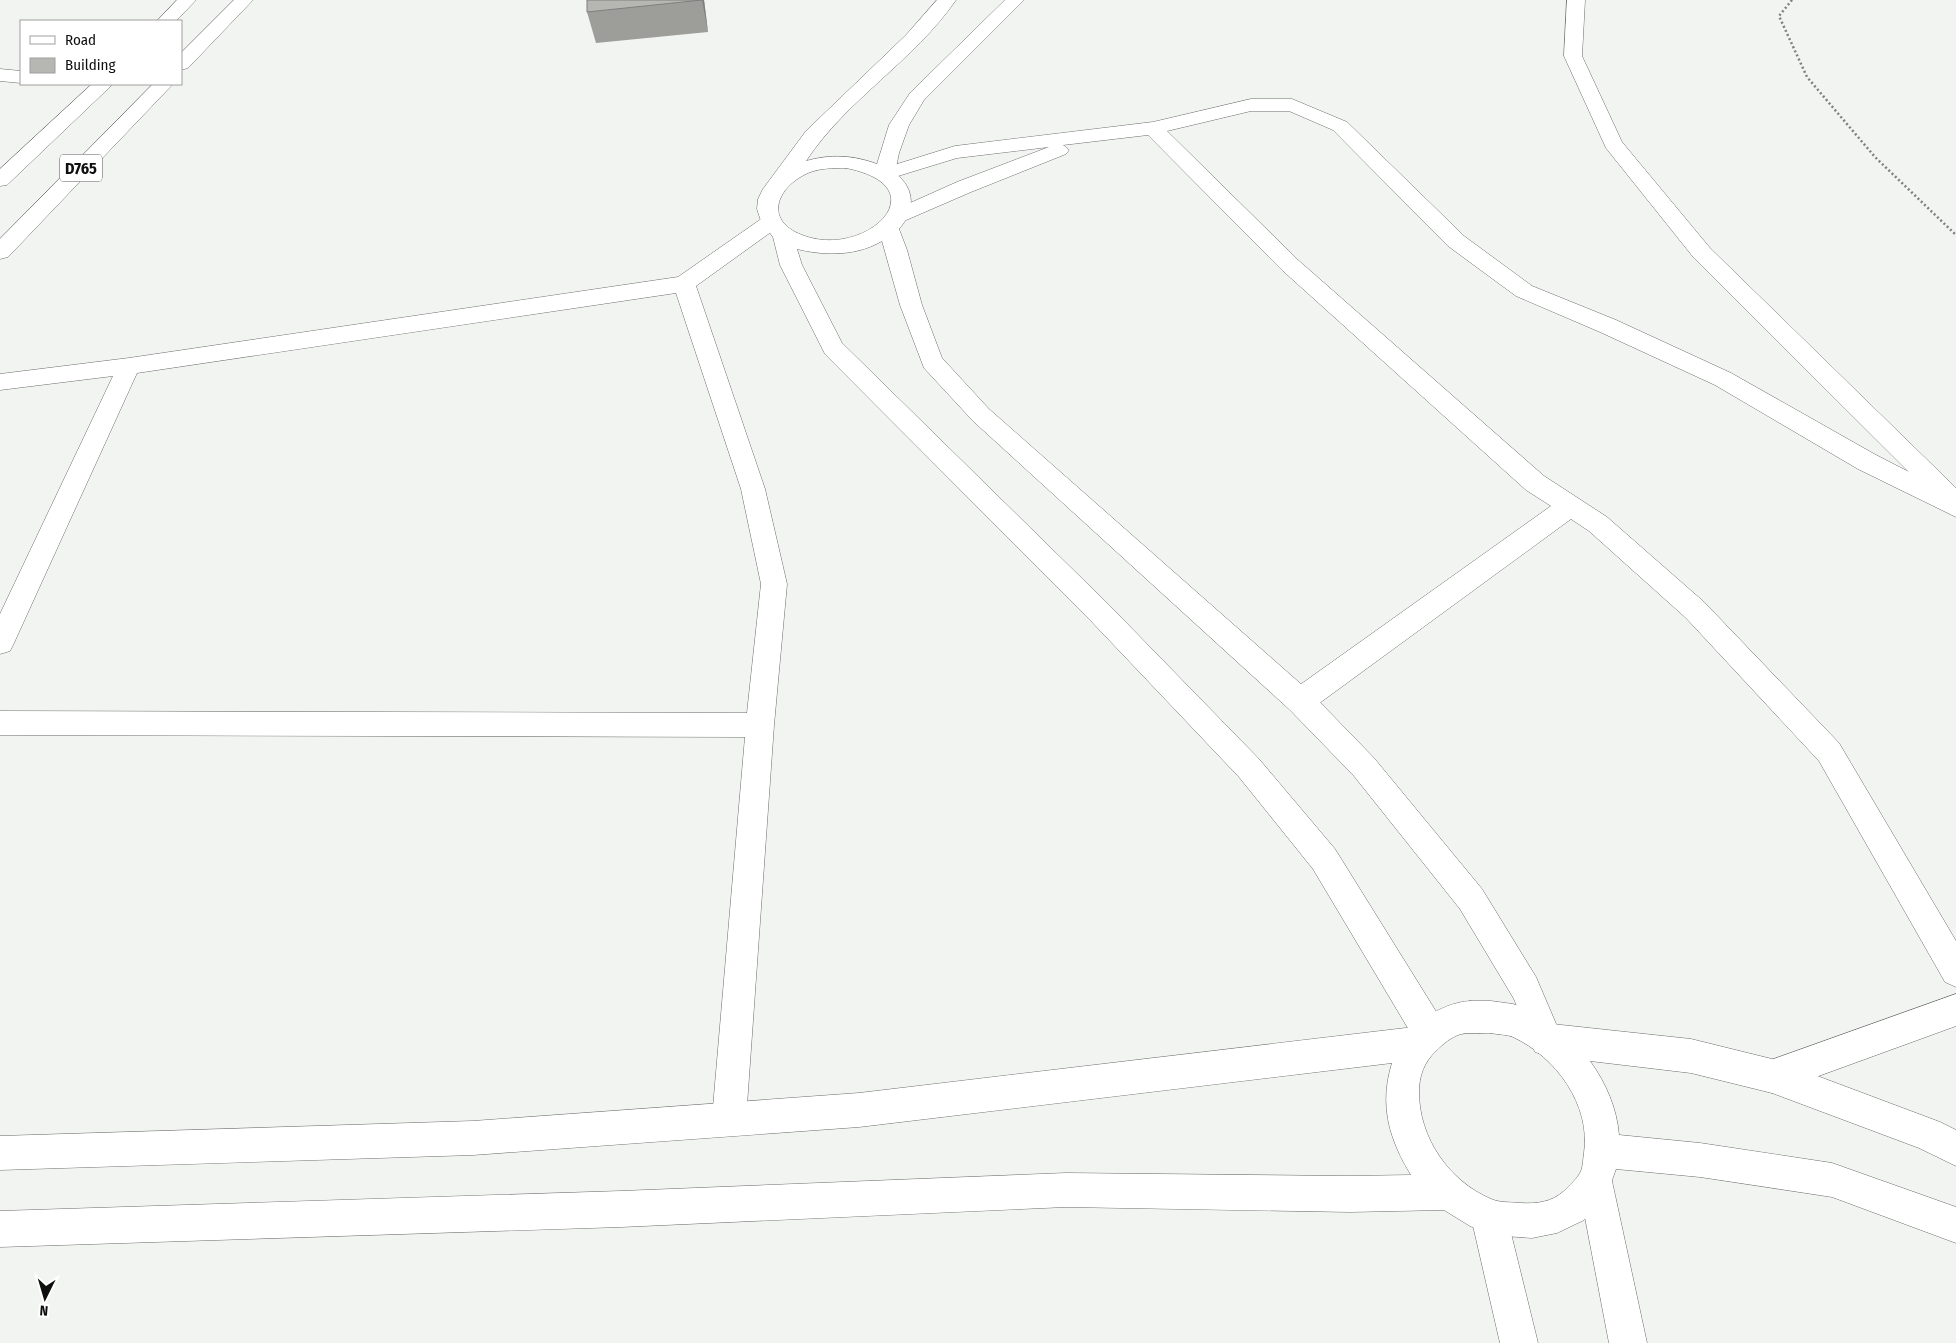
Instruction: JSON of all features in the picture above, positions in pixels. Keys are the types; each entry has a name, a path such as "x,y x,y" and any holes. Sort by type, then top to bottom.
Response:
{"main road":[{"path":"167,20 187,0"},
{"path":"182,63 244,0"},
{"path":"947,0 912,39 814,135 771,192 767,207 791,265 833,348 1100,613 1248,768 1324,859 1424,1038"},
{"path":"885,174 889,153 899,124 917,97 1015,0"},
{"path":"1576,0 1573,56 1613,144 1702,253 1956,503"},
{"path":"0,75 20,77"},
{"name":"D765","path":"0,180 101,85"},
{"name":"D765","path":"0,252 161,85"},
{"path":"885,174 955,152 1153,128 1251,105 1292,105 1340,126 1456,242 1524,291 1608,326 1723,379 1867,462 1956,507"},
{"path":"1153,128 1290,265 1534,483 1598,524 1695,610 1829,752 1956,971"},
{"path":"777,228 807,244 836,247 865,241 893,223 964,187 1095,135"},
{"path":"783,178 801,168 830,162 846,162 868,166 885,174 898,187 902,202 893,223 896,250 911,305 932,362 981,415 1300,702 1364,766 1471,899 1525,988 1547,1040"},
{"path":"0,382 129,366 684,284 777,228"},
{"path":"684,284 752,489 774,584 760,725 729,1119"},
{"path":"0,643 129,366"},
{"path":"1300,702 1569,507"},
{"path":"0,723 760,725"},
{"path":"1772,1076 1956,1010"},
{"path":"0,1153 473,1138 859,1110 1424,1038 1458,1019 1491,1017 1519,1022 1547,1040 1572,1063 1590,1090 1601,1120 1599,1166 1628,1343"},
{"path":"1424,1038 1407,1064 1401,1088 1403,1115 1412,1144 1427,1170 1449,1192 1490,1217 1533,1223 1570,1210 1599,1166"},
{"path":"1547,1040 1691,1056 1772,1076 1928,1134 1956,1149"},
{"path":"1599,1166 1700,1160 1832,1180 1956,1225"},
{"path":"0,1229 611,1210 1066,1190 1350,1194 1449,1192"},
{"path":"1490,1217 1519,1343"}],"path":[{"path":"1792,0 1779,16 1807,77 1875,157 1956,234"}],"building":[{"path":"587,0 702,0 587,12"}]}
